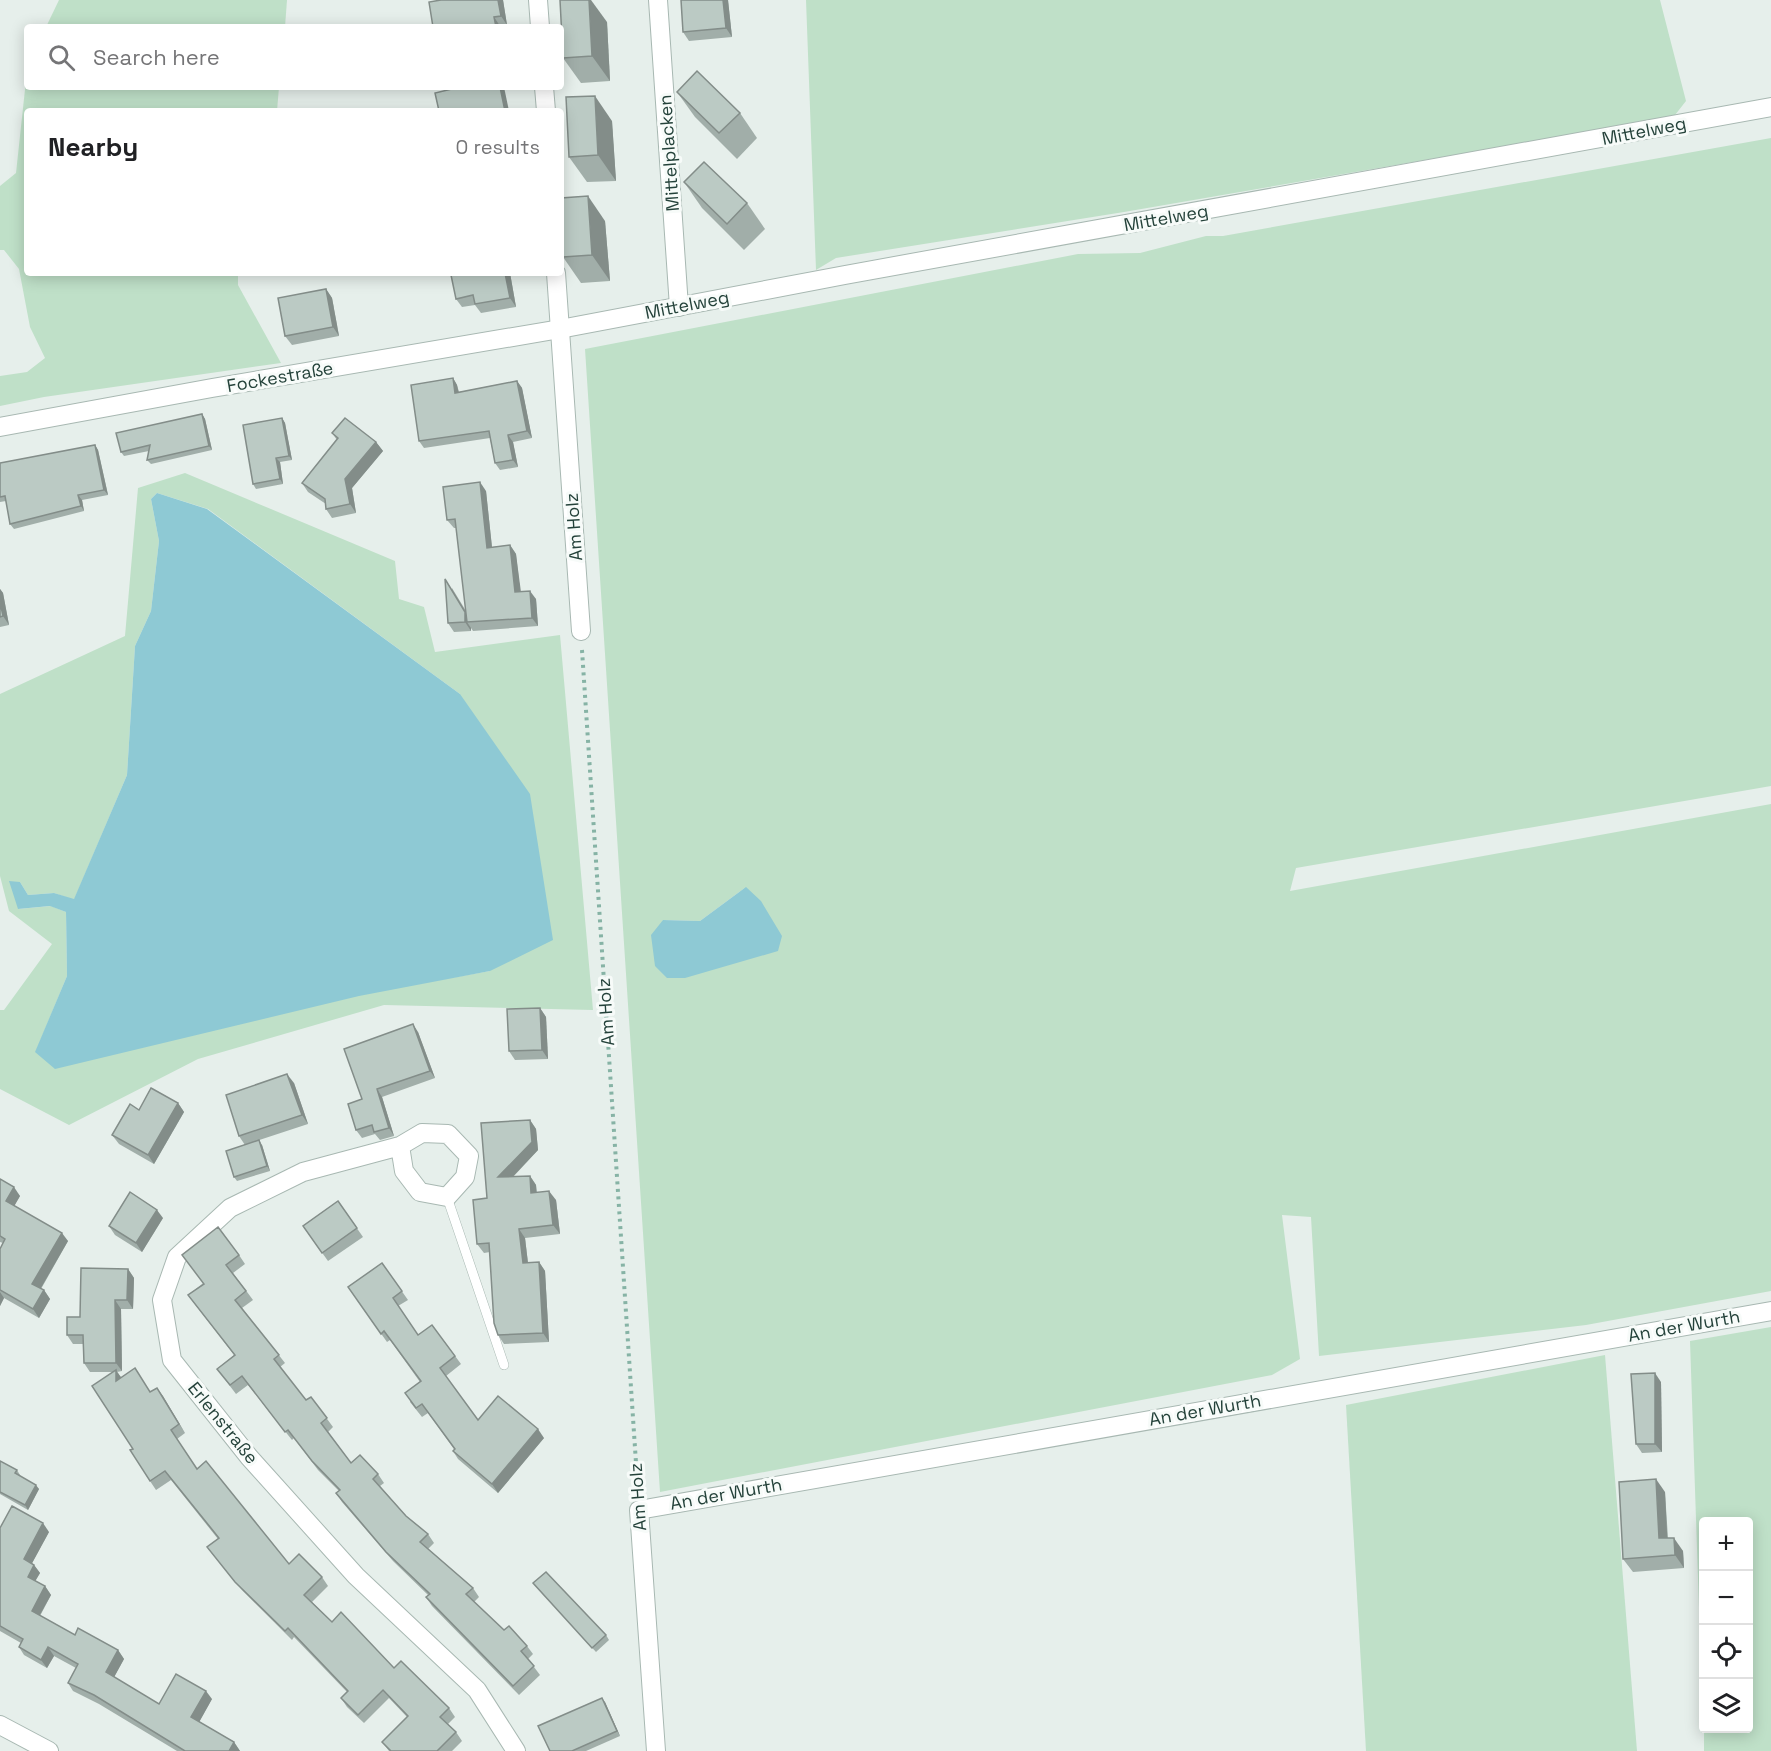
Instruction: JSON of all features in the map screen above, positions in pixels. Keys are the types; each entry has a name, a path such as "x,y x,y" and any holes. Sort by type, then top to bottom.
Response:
{"street":[{"path":"538,0 540,24"},
{"name":"Mittelplacken","path":"658,0 679,307"},
{"path":"544,90 546,108"},
{"name":"Mittelweg","path":"560,329 1771,107"},
{"name":"Am Holz","path":"556,276 580,631"},
{"name":"Fockestraße","path":"0,427 212,388 560,329"},
{"name":"Erlenstraße","path":"447,1197 465,1177 469,1156 448,1134 422,1133 400,1146 303,1172 230,1208 177,1257 162,1300 172,1360 249,1457 356,1576 477,1690 516,1751"},
{"path":"400,1146 404,1171 420,1192 447,1197"},
{"name":"An der Wurth","path":"639,1509 1771,1311"},
{"name":"Am Holz","path":"639,1509 656,1751"},
{"path":"0,1725 49,1751"}],"lane":[{"path":"447,1197 504,1365"}],"path":[{"name":"Am Holz","path":"580,631 639,1509"}],"green space":[{"path":"59,0 287,0 285,24 47,24"},
{"path":"806,0 1660,0 1686,101 1675,115 1657,120 1124,212 836,258 816,270"},
{"path":"25,90 279,90 277,108 24,108 24,276 238,276 238,285 281,363 44,397 0,406 0,376 27,372 45,358 30,327 19,269 4,250 0,250 0,186 16,173"},
{"path":"1771,138 1771,786 1296,868 1290,891 1771,804 1771,1291 1586,1325 1319,1356 1311,1217 1282,1215 1300,1359 1272,1375 660,1492 585,349 1078,254 1140,253 1206,236 1223,236","holes":["746,887 655,966 663,920 700,921"]},
{"path":"185,473 395,561 399,599 424,607 435,652 560,635 593,1010 384,1005 198,1059 69,1125 0,1089 0,1010 4,1010 52,944 9,911 0,876 0,694 125,636 138,488","holes":["157,493 208,509 460,694 490,971 36,1051 67,976 66,912 51,906 18,909 20,882 28,895 54,893 74,900 127,775 135,646 151,611 159,541 151,499"]},
{"path":"1771,1327 1771,1751 1704,1751 1704,1733 1753,1733 1753,1517 1699,1517 1699,1608 1690,1341"},
{"path":"1605,1355 1637,1751 1366,1751 1346,1405"}],"water":[{"path":"157,493 207,509 460,694 530,794 553,940 490,971 359,996 55,1069 35,1052 67,976 66,912 50,906 18,909 9,881 20,882 28,895 54,893 74,899 127,775 135,646 151,611 159,541 151,499"},
{"path":"746,887 761,901 782,936 778,951 685,978 667,978 655,966 651,935 663,920 700,921"}],"building":[{"path":"498,0 501,16 494,17 495,24 433,24 429,2"},
{"path":"560,0 589,0 592,56 564,58 564,24 561,24"},
{"path":"681,0 723,0 726,28 683,32"},
{"path":"697,71 740,113 719,133 677,92"},
{"path":"448,90 501,90 504,108 438,108 435,93"},
{"path":"595,96 598,155 569,157 566,97"},
{"path":"704,162 747,203 727,224 684,182"},
{"path":"588,196 592,255 564,257 564,198"},
{"path":"451,276 506,276 510,298 475,304 473,295 456,299"},
{"path":"326,289 333,327 285,336 278,298"},
{"path":"453,378 455,393 517,381 527,431 508,435 513,460 495,463 489,431 419,441 411,385"},
{"path":"202,414 209,446 147,460 150,445 121,452 116,433"},
{"path":"282,418 289,456 276,458 280,479 253,484 243,425"},
{"path":"345,418 376,442 345,479 350,504 326,509 325,499 302,483 338,438 332,433"},
{"path":"95,445 104,490 78,495 81,506 10,524 5,496 0,497 0,463"},
{"path":"480,482 487,548 510,545 515,592 530,591 532,618 467,622 455,519 447,520 443,487"},
{"path":"445,579 465,612 465,622 448,623"},
{"path":"540,1008 542,1050 509,1051 507,1009"},
{"path":"413,1024 430,1071 377,1089 389,1128 374,1132 372,1125 356,1130 348,1104 362,1099 344,1049"},
{"path":"287,1074 302,1115 239,1136 226,1095"},
{"path":"151,1088 178,1103 148,1155 112,1135 130,1104 139,1110"},
{"path":"530,1120 532,1142 498,1177 530,1176 531,1193 549,1191 553,1225 519,1229 523,1263 539,1262 543,1333 498,1335 494,1323 489,1243 477,1244 473,1200 487,1198 481,1123"},
{"path":"259,1140 267,1166 234,1177 226,1151"},
{"path":"0,1179 14,1187 6,1201 62,1233 32,1284 44,1290 33,1309 0,1290 0,1249 5,1239 0,1236"},
{"path":"130,1192 157,1210 136,1243 109,1226"},
{"path":"338,1201 357,1228 322,1253 303,1226"},
{"path":"218,1227 239,1255 226,1265 246,1291 235,1300 279,1355 274,1359 306,1400 311,1397 327,1418 321,1423 351,1463 360,1455 378,1474 373,1479 406,1516 428,1534 420,1542 473,1588 466,1594 504,1630 509,1626 527,1646 521,1651 534,1666 513,1686 426,1597 430,1594 386,1552 336,1493 340,1490 312,1461 288,1430 285,1432 242,1376 230,1385 217,1369 235,1355 188,1295 204,1284 182,1255"},
{"path":"382,1263 402,1291 393,1298 418,1335 432,1325 455,1356 440,1368 478,1420 498,1396 538,1429 492,1484 453,1451 455,1449 422,1404 416,1408 405,1393 421,1381 384,1331 381,1334 348,1287"},
{"path":"81,1268 128,1269 127,1300 115,1300 116,1363 84,1363 83,1335 67,1335 67,1317 80,1317"},
{"path":"135,1368 150,1392 157,1388 179,1424 171,1430 197,1469 206,1461 289,1564 299,1554 322,1577 304,1595 332,1622 341,1612 394,1668 401,1661 449,1708 440,1717 456,1732 437,1751 391,1751 382,1742 408,1716 383,1690 358,1715 341,1698 348,1691 288,1628 285,1631 235,1582 207,1547 219,1538 165,1471 150,1481 130,1450 133,1449 92,1386 116,1370 116,1381"},
{"path":"1655,1373 1655,1444 1636,1444 1631,1374"},
{"path":"0,1461 17,1470 15,1473 36,1485 25,1505 0,1492"},
{"path":"1656,1479 1659,1538 1674,1538 1675,1555 1623,1559 1619,1482"},
{"path":"12,1506 43,1523 24,1559 34,1565 28,1577 45,1586 32,1611 75,1635 78,1628 118,1650 106,1672 159,1704 176,1674 206,1691 191,1717 234,1742 229,1751 185,1751 94,1695 68,1683 78,1664 48,1647 41,1660 19,1647 23,1639 0,1626 0,1528"},
{"path":"546,1572 606,1635 592,1648 533,1583"},
{"path":"602,1698 617,1731 572,1751 550,1751 538,1726"}]}
